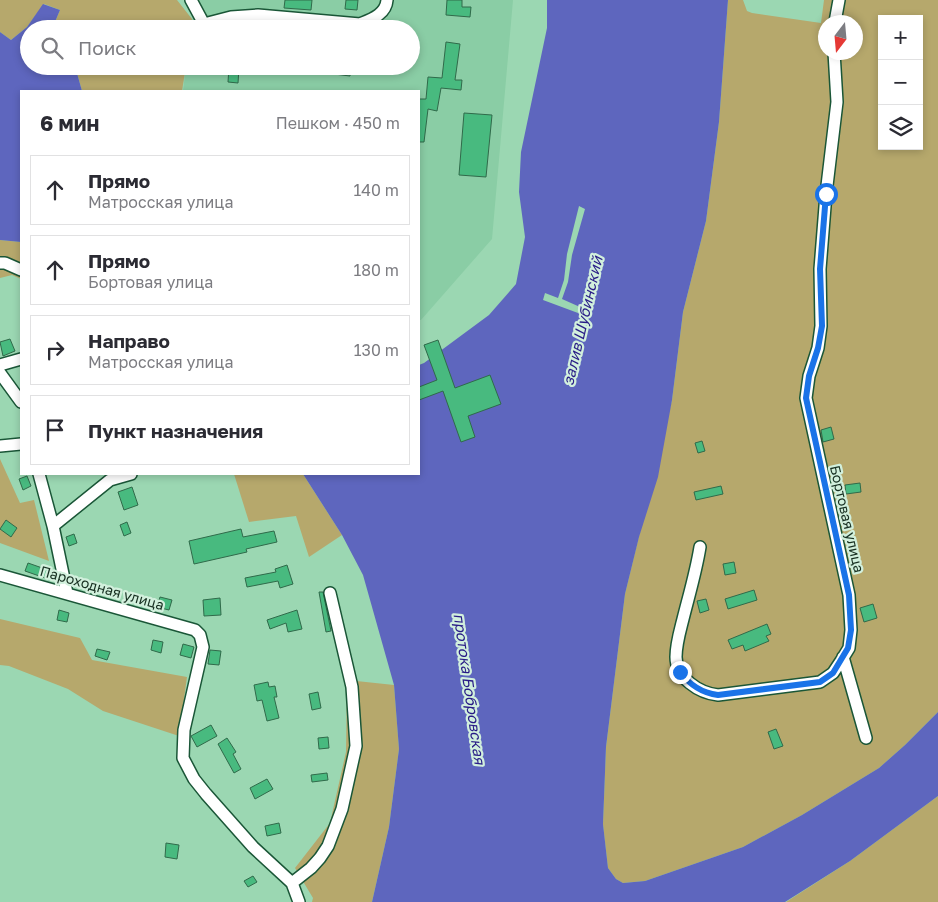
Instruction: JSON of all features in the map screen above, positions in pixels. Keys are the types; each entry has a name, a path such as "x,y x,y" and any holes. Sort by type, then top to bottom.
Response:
{"street":[{"path":"191,0 202,20"},
{"path":"369,20 382,12 387,4 387,0"},
{"path":"836,15 839,0"},
{"path":"219,20 258,15 315,20"},
{"name":"Бортовая улица","path":"834,60 837,102 826,194 820,269 822,326 818,348 809,376 806,398 849,595 851,630 846,652 866,738"},
{"path":"0,263 5,263 20,270"},
{"path":"0,365 20,359"},
{"path":"0,373 20,401"},
{"path":"0,446 20,444"},
{"path":"40,475 54,526 67,593"},
{"path":"54,526 108,477 123,475"},
{"path":"700,547 694,579 680,630 676,658 680,672 695,688 708,694 718,695 820,682 833,673 846,652"},
{"name":"Пароходная улица","path":"0,575 195,630 200,636 202,647 184,730 183,758 194,779 206,794 253,847 292,883"},
{"path":"299,902 292,883 311,868 328,846 342,809 356,746 352,687 330,593"}],"shaded area":[{"path":"0,0 177,0 192,19 56,20 60,10 44,4 32,20 20,20 20,33 11,40 0,32"},
{"path":"195,0 513,0 492,239 421,320 420,90 183,90 185,75 420,75 420,20 192,20"},
{"path":"728,0 743,0 747,11 752,13 818,23 818,60 863,60 863,15 822,15 824,0 938,0 938,712 879,768 802,815 743,847 645,881 623,883 616,879 608,868 603,824 606,747 625,594 672,400 683,312 706,221 719,122"},
{"path":"78,75 185,75 182,90 82,90"},
{"path":"0,240 20,242 20,279 12,275 0,278"},
{"path":"0,459 20,503 34,500 49,561 0,543"},
{"path":"234,475 304,475 342,535 309,557 296,516 249,522"},
{"path":"0,619 80,638 92,660 187,677 179,736 103,711 68,689 9,666 0,665"},
{"path":"347,680 394,685 399,749 389,827 372,902 312,902 313,898 295,868 330,823 346,752"},
{"path":"938,796 938,902 786,902 850,861"}],"water":[{"path":"547,0 728,0 719,122 706,221 683,312 672,400 658,477 639,537 625,594 606,747 603,824 608,868 616,879 623,883 645,881 743,847 802,815 879,768 938,712 938,796 850,861 785,902 372,902 389,827 399,749 394,685 363,575 342,535 304,475 420,475 420,365 489,315 516,284 525,237 519,192 521,152 547,28"},
{"path":"43,4 60,10 56,20 32,20"},
{"path":"0,32 11,40 20,33 20,75 78,75 82,90 20,90 20,242 0,240"}],"pier":[{"path":"579,206 585,209 572,255 568,282 562,299 580,307 578,313 543,300 545,293 558,298 564,280 567,254"}],"building":[{"path":"285,0 312,0 311,10 284,8"},
{"path":"346,0 358,0 357,10 345,9"},
{"path":"447,0 462,0 462,7 471,7 470,17 446,15"},
{"path":"446,42 460,44 455,80 462,80 461,90 441,88 437,111 428,109 424,142 420,142 420,99 426,99 428,77 442,78"},
{"path":"228,75 239,75 238,83 228,82"},
{"path":"464,113 492,115 486,177 459,175"},
{"path":"10,339 15,351 3,356 0,342"},
{"path":"438,340 455,388 490,375 501,404 468,416 475,437 461,442 443,391 420,400 420,387 437,380 424,345"},
{"path":"831,427 834,439 823,442 821,430"},
{"path":"702,441 705,451 698,453 695,443"},
{"path":"27,476 31,486 23,490 19,479"},
{"path":"860,483 861,492 846,494 845,485"},
{"path":"721,486 723,494 696,500 694,492"},
{"path":"132,487 138,505 124,510 118,492"},
{"path":"6,520 17,528 11,537 0,529"},
{"path":"127,522 131,533 124,536 120,525"},
{"path":"241,529 243,537 274,531 277,542 246,549 247,552 194,564 189,541"},
{"path":"74,534 77,543 69,546 66,537"},
{"path":"734,562 736,573 725,575 723,564"},
{"path":"28,563 48,570 45,578 25,571"},
{"path":"287,565 293,584 280,588 278,581 247,587 245,578 276,572 275,569"},
{"path":"754,590 757,600 728,609 725,599"},
{"path":"319,592 323,592 331,631 326,632"},
{"path":"160,597 172,600 169,610 157,607"},
{"path":"220,598 221,615 204,616 203,600"},
{"path":"706,599 709,610 700,613 697,601"},
{"path":"873,604 877,618 864,622 860,608"},
{"path":"59,610 69,613 67,622 57,620"},
{"path":"297,610 302,629 288,632 286,623 270,629 267,620"},
{"path":"767,624 771,634 766,636 769,641 745,651 743,645 732,649 728,640"},
{"path":"153,640 163,642 161,653 151,650"},
{"path":"183,644 194,647 191,658 180,655"},
{"path":"97,649 110,652 107,660 95,656"},
{"path":"210,650 221,651 219,665 208,664"},
{"path":"268,682 269,687 275,686 277,697 274,697 279,718 267,721 262,700 257,701 254,685"},
{"path":"318,692 321,708 312,710 309,694"},
{"path":"211,725 217,736 197,747 191,736"},
{"path":"776,729 783,746 774,749 768,732"},
{"path":"328,737 329,748 319,749 318,738"},
{"path":"227,738 236,752 233,754 241,769 234,773 218,744"},
{"path":"327,773 328,780 312,782 311,775"},
{"path":"267,779 273,789 255,799 250,788"},
{"path":"279,823 281,833 267,836 265,826"},
{"path":"166,843 179,845 177,859 165,857"},
{"path":"253,876 257,882 248,887 244,881"}],"route":[{"path":"680,672 695,688 708,694 718,695 820,682 833,673 848,648 851,630 849,595 806,398 809,376 818,348 822,326 820,269 826,194"}],"water label":[{"name":"залив Шубинский","path":"583,321"},
{"name":"протока Бобровская","path":"469,689"}]}
